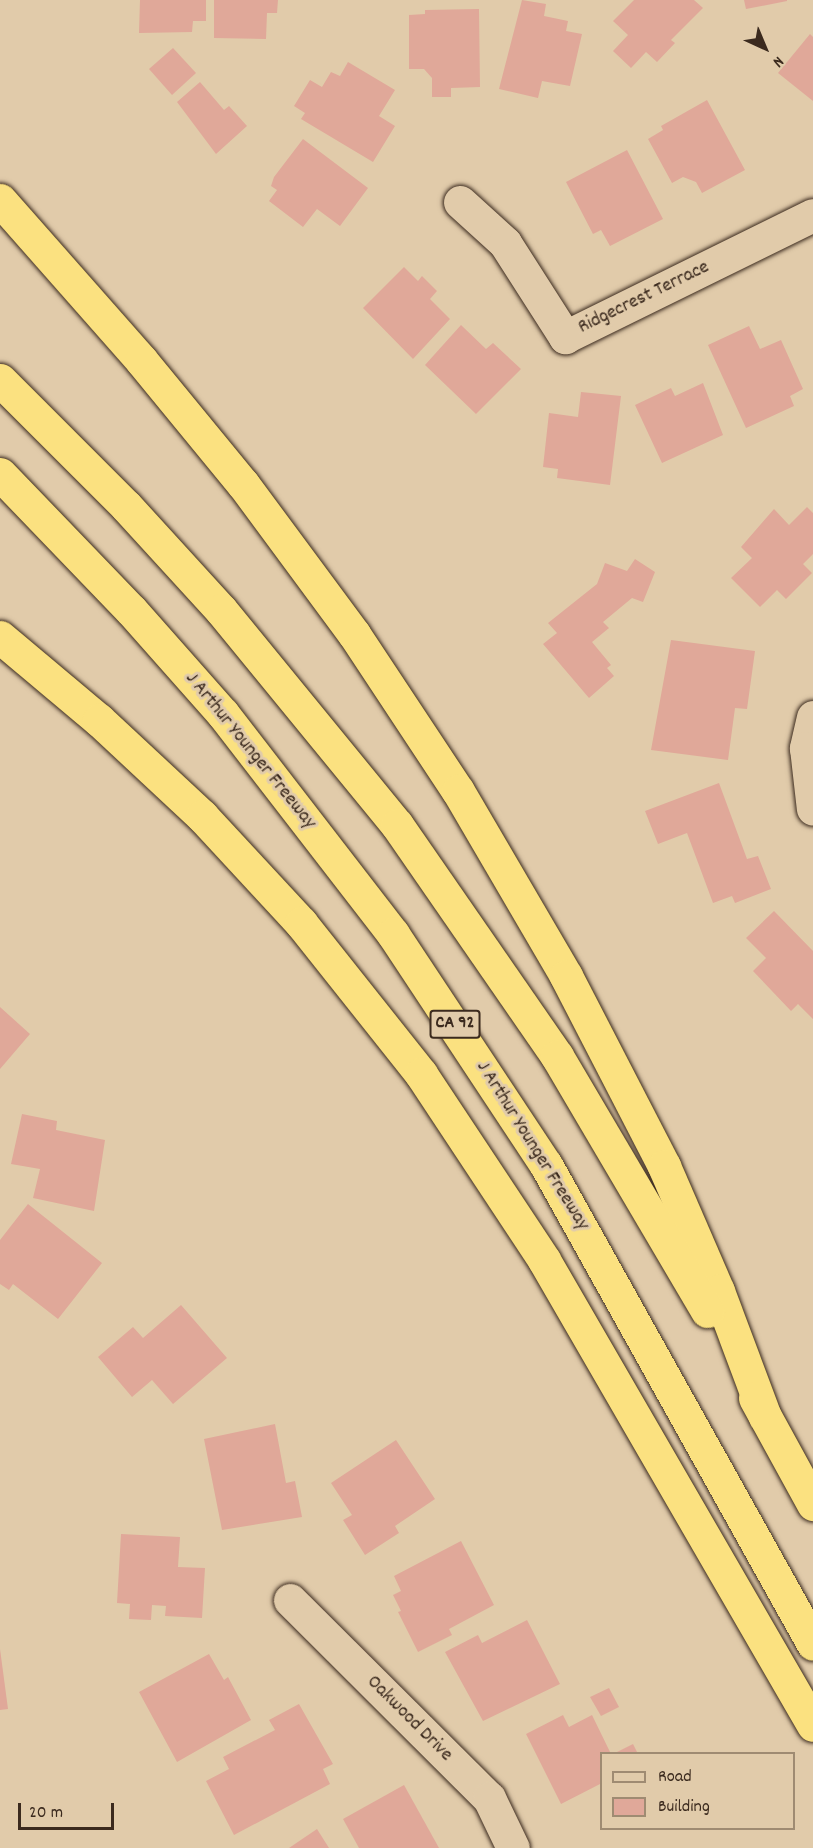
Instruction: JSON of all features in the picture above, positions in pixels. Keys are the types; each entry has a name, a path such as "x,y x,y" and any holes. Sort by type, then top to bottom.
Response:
{"highway":[{"path":"0,200 176,400 257,503 354,634 470,810 566,976 664,1166 718,1291 765,1417"},
{"path":"0,380 77,456 221,609 311,716 411,844 519,997 594,1114 813,1504"},
{"name":"J Arthur Younger Freeway","path":"0,474 131,610 215,706 310,823 400,943 509,1106 582,1225 813,1644"},
{"path":"0,637 108,727 202,816 301,923 421,1074 544,1260 813,1725"}],"street":[{"name":"Ridgecrest Terrace","path":"460,202 505,243 565,337 813,215"},
{"path":"813,717 806,748 813,809"},
{"name":"Oakwood Drive","path":"290,1600 489,1798 513,1848"}],"building":[{"path":"140,0 206,0 206,21 193,21 192,32 139,33"},
{"path":"214,0 278,0 277,13 267,13 266,39 214,38"},
{"path":"522,0 546,4 544,16 568,21 566,31 582,34 570,86 542,81 538,98 499,89"},
{"path":"634,0 694,0 703,8 671,40 675,43 657,62 646,52 631,68 613,51 628,35 613,21"},
{"path":"744,0 787,0 787,1 746,9"},
{"path":"479,9 480,87 451,88 451,97 432,97 432,78 424,69 409,69 409,15 425,14 425,10"},
{"path":"810,34 813,37 813,101 778,73"},
{"path":"173,48 196,73 172,95 149,69"},
{"path":"348,62 395,90 379,116 395,126 373,162 301,119 305,113 294,106 310,80 322,87 331,72 340,76"},
{"path":"200,82 224,110 229,106 247,126 216,154 177,102"},
{"path":"707,100 745,170 702,193 696,182 683,177 672,183 648,139 663,130 661,126"},
{"path":"303,139 368,188 340,226 317,209 303,227 269,201 277,190 271,186 274,177"},
{"path":"627,150 663,219 610,246 601,230 593,234 566,182"},
{"path":"404,267 418,281 422,276 437,291 430,299 450,319 413,359 363,308"},
{"path":"461,325 486,349 493,343 521,369 476,414 425,365"},
{"path":"749,326 760,349 781,340 803,389 790,396 794,406 746,428 708,345"},
{"path":"703,383 723,435 662,463 635,405 671,388 675,396"},
{"path":"581,392 621,396 610,485 557,478 558,469 543,467 549,413 578,417"},
{"path":"807,507 813,513 813,554 803,564 812,573 786,599 777,590 760,607 731,578 752,558 741,547 774,509 789,525"},
{"path":"635,559 655,572 643,602 632,598 603,622 609,628 592,642 611,665 607,668 614,676 589,698 543,644 557,633 548,623 597,584 605,563 627,571"},
{"path":"671,640 755,651 747,709 735,708 728,760 651,750"},
{"path":"719,783 747,859 758,856 771,889 735,903 732,896 713,903 687,833 658,844 645,811"},
{"path":"774,911 813,951 813,1019 798,1004 791,1011 753,971 766,958 746,938"},
{"path":"0,1007 30,1034 0,1069"},
{"path":"22,1114 57,1121 56,1130 105,1140 94,1211 33,1198 40,1169 11,1164"},
{"path":"28,1204 102,1263 58,1319 13,1284 9,1290 0,1284 0,1240"},
{"path":"181,1305 227,1358 173,1404 152,1380 132,1397 98,1357 133,1327 143,1338"},
{"path":"275,1424 286,1483 295,1481 302,1517 222,1530 204,1439"},
{"path":"396,1440 435,1499 395,1526 399,1533 365,1555 343,1520 352,1515 331,1483"},
{"path":"121,1534 180,1537 178,1567 205,1568 202,1618 165,1616 166,1606 152,1605 151,1620 129,1619 130,1604 117,1603"},
{"path":"461,1541 494,1605 449,1629 452,1635 418,1652 398,1612 401,1611 393,1595 401,1591 394,1576"},
{"path":"527,1620 560,1684 483,1721 445,1652 478,1635 482,1643"},
{"path":"0,1649 8,1709 0,1710"},
{"path":"209,1654 224,1680 228,1677 251,1720 177,1762 139,1692"},
{"path":"609,1688 619,1707 601,1716 590,1697"},
{"path":"299,1704 333,1764 323,1769 330,1784 234,1835 206,1781 229,1769 223,1757 275,1730 269,1720"},
{"path":"563,1715 569,1727 592,1715 610,1752 600,1752 600,1784 561,1804 526,1734"},
{"path":"633,1744 637,1752 617,1752"},
{"path":"404,1785 439,1848 359,1848 343,1819"},
{"path":"317,1829 329,1848 289,1848"}]}
